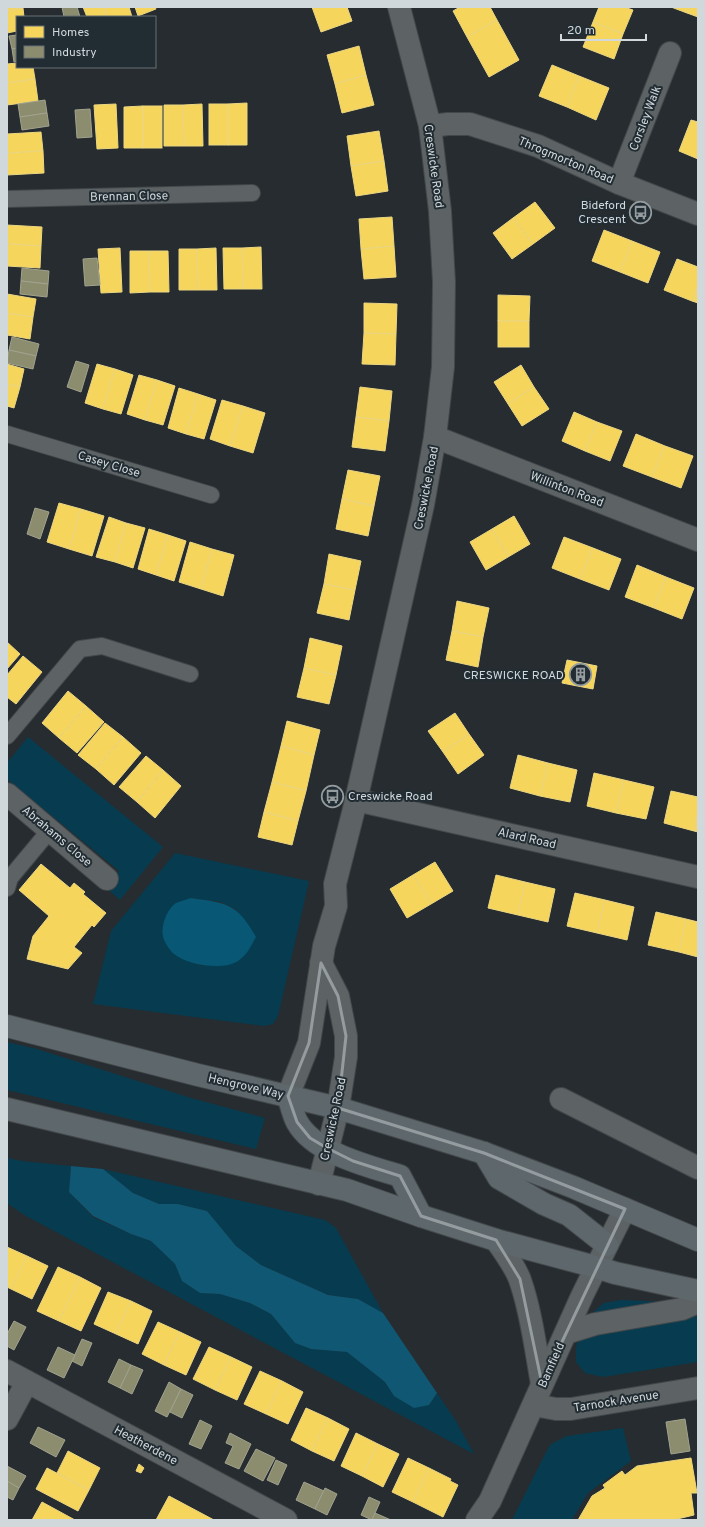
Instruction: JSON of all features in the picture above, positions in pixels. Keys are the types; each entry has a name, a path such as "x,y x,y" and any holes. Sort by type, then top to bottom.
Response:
{"highway":[{"name":"Hengrove Way","path":"7,1026 198,1075 338,1108 484,1153 573,1187 698,1240"},
{"path":"288,1096 297,1122 310,1138 353,1162 400,1176 421,1216"},
{"path":"7,1108 346,1190 496,1240 596,1267 615,1274 698,1291"},
{"path":"484,1153 499,1178 544,1204 569,1215 607,1245"}],"street":[{"name":"Creswicke Road","path":"288,1096 310,1043 324,946 336,906 336,884 405,589 436,438 443,367 444,282 440,211 430,126 399,7"},
{"name":"Corsley Walk","path":"619,183 670,53"},
{"name":"Throgmorton Road","path":"430,126 470,124 538,146 619,183 698,214"},
{"name":"Willinton Road","path":"436,438 698,540"},
{"name":"Abrahams Close","path":"7,794 107,879"},
{"name":"Alard Road","path":"356,800 698,877"},
{"name":"Creswicke Road","path":"319,1184 338,1108 346,1058 346,1036 338,996 321,962"},
{"path":"561,1099 698,1168"},
{"name":"Bamfield","path":"477,1520 490,1501 582,1296 625,1209"},
{"path":"496,1240 520,1279 525,1296 542,1384"},
{"path":"566,1333 595,1324 682,1309 698,1302"},
{"name":"Heatherdene","path":"7,1371 286,1520"},
{"path":"7,1419 27,1382"},
{"name":"Tarnock Avenue","path":"534,1405 556,1409 571,1409 698,1388"}],"lane":[{"name":"Brennan Close","path":"7,199 252,193"},
{"name":"Casey Close","path":"7,434 211,495"},
{"path":"7,736 80,649 102,646 190,674"},
{"path":"7,888 10,878 50,830"}],"highlighted area":[{"path":"321,963 338,996 346,1036 338,1108 484,1153 625,1209 542,1384 520,1279 496,1240 421,1216 400,1176 353,1161 327,1148 310,1138 297,1122 288,1096 309,1043"}],"shaded area":[{"path":"28,737 163,847 120,900 106,888 119,871 7,779 7,763"},
{"path":"175,853 309,881 278,1016 273,1024 264,1026 93,1004 111,931","holes":["191,898 221,902 237,910 204,966 188,961 173,953"]},
{"path":"191,898 214,901 230,907 243,917 256,937 241,959 231,964 214,966 196,964 174,954 163,938 165,918 170,909 176,903"},
{"path":"7,1042 37,1049 191,1098 265,1118 256,1149 7,1090"},
{"path":"7,1158 71,1166 69,1192 93,1217 151,1241 175,1264 182,1281 200,1293 220,1294 250,1303 271,1314 295,1343 311,1349 347,1352 385,1382 394,1396 429,1405 437,1393 456,1421 474,1454 26,1216 8,1204 7,1205"},
{"path":"71,1166 103,1169 133,1193 159,1204 178,1204 207,1211 236,1246 261,1265 328,1295 358,1299 383,1313 437,1393 429,1405 414,1408 394,1396 385,1382 347,1352 311,1349 295,1343 271,1314 250,1303 220,1294 200,1293 182,1281 175,1264 151,1241 131,1234 93,1216 69,1192"},
{"path":"103,1169 325,1220 336,1228 383,1313 358,1299 328,1295 261,1265 236,1246 207,1211 178,1204 159,1204 133,1193"},
{"path":"622,1300 668,1302 698,1309 698,1362 603,1377 585,1373 576,1362 576,1347 583,1325 592,1313 604,1303"},
{"path":"623,1428 631,1461 588,1493 572,1520 512,1520 551,1444 567,1436"}],"building: Homes":[{"path":"7,7 23,7 23,8 7,11"},
{"path":"83,7 104,7 107,16 87,16"},
{"path":"104,7 129,7 132,16 107,16"},
{"path":"135,7 155,7 156,9 138,16"},
{"path":"312,7 347,7 352,21 321,32"},
{"path":"460,7 490,7 497,20 467,37 453,11"},
{"path":"599,7 624,7 633,10 623,34 593,22"},
{"path":"671,7 690,7 687,13"},
{"path":"690,7 698,7 698,17 687,13"},
{"path":"23,8 24,16 16,16 16,31 7,33 7,11"},
{"path":"497,20 519,60 489,77 467,37"},
{"path":"593,22 623,34 614,59 583,47"},
{"path":"359,46 366,75 335,84 327,55"},
{"path":"16,63 16,68 33,68 35,79 7,83 7,64"},
{"path":"552,65 579,76 567,107 539,96"},
{"path":"366,75 374,105 342,113 335,84"},
{"path":"579,76 609,88 596,120 567,107"},
{"path":"35,79 38,101 7,105 7,83"},
{"path":"247,103 247,145 228,145 228,104"},
{"path":"116,104 118,148 97,149 94,105"},
{"path":"202,104 203,146 184,146 183,105"},
{"path":"209,104 228,104 228,145 209,145"},
{"path":"164,105 183,105 184,146 164,146"},
{"path":"143,106 143,148 124,148 124,107"},
{"path":"143,106 162,106 162,148 143,148"},
{"path":"691,120 698,122 698,159 679,151"},
{"path":"379,131 384,161 351,166 347,136"},
{"path":"41,132 43,151 7,153 7,134"},
{"path":"43,151 44,173 7,175 7,153"},
{"path":"384,161 388,191 356,196 351,166"},
{"path":"535,202 555,228 533,244 513,218"},
{"path":"392,217 394,246 361,249 359,219"},
{"path":"513,218 533,244 512,259 493,233"},
{"path":"7,225 42,227 41,246 7,244"},
{"path":"604,230 632,241 620,272 592,261"},
{"path":"632,241 660,252 648,283 620,272"},
{"path":"7,244 41,246 40,268 7,266"},
{"path":"394,246 396,277 364,279 361,249"},
{"path":"261,247 262,289 243,289 242,248"},
{"path":"120,248 122,292 101,293 98,249"},
{"path":"216,248 217,290 198,290 197,249"},
{"path":"223,248 242,248 243,289 224,289"},
{"path":"179,249 197,249 198,290 179,290"},
{"path":"130,251 149,251 150,292 130,293"},
{"path":"149,251 168,251 169,292 150,292"},
{"path":"677,259 698,267 698,286 692,301 664,290"},
{"path":"698,286 698,303 692,301"},
{"path":"7,294 36,299 33,317 7,313"},
{"path":"498,295 530,296 529,321 498,321"},
{"path":"364,303 397,304 396,334 364,333"},
{"path":"7,313 33,317 30,339 7,335"},
{"path":"498,321 529,321 529,347 498,347"},
{"path":"364,333 396,334 395,365 362,364"},
{"path":"7,364 24,369 20,387 7,384"},
{"path":"97,364 115,369 103,409 85,403"},
{"path":"521,365 534,387 508,404 494,382"},
{"path":"115,369 133,375 121,414 103,409"},
{"path":"139,375 157,380 145,420 127,414"},
{"path":"157,380 175,386 163,425 145,420"},
{"path":"7,384 20,387 14,408 7,406"},
{"path":"360,387 392,391 389,421 356,417"},
{"path":"534,387 549,409 522,426 508,404"},
{"path":"179,388 198,394 186,434 168,428"},
{"path":"198,394 216,400 204,439 186,434"},
{"path":"222,400 243,406 230,446 210,439"},
{"path":"243,406 265,413 253,453 230,446"},
{"path":"574,412 597,422 585,451 562,441"},
{"path":"356,417 389,421 385,451 352,447"},
{"path":"597,422 622,431 610,461 585,451"},
{"path":"636,434 665,446 652,477 623,466"},
{"path":"665,446 693,456 681,488 652,477"},
{"path":"348,470 380,476 374,506 342,499"},
{"path":"342,499 374,506 368,536 336,529"},
{"path":"59,503 81,509 69,549 47,542"},
{"path":"81,509 104,516 92,556 69,549"},
{"path":"514,516 530,544 508,557 492,529"},
{"path":"109,517 126,523 115,562 96,557"},
{"path":"126,523 145,528 133,568 115,562"},
{"path":"149,529 168,535 156,575 138,569"},
{"path":"492,529 508,557 486,570 470,542"},
{"path":"168,535 186,541 174,581 156,575"},
{"path":"564,537 593,548 580,579 552,568"},
{"path":"190,542 212,549 201,589 179,582"},
{"path":"593,548 621,559 609,590 580,579"},
{"path":"212,549 234,555 223,596 201,589"},
{"path":"329,554 361,561 355,590 324,584"},
{"path":"637,565 666,577 654,608 625,597"},
{"path":"666,577 694,588 682,619 654,608"},
{"path":"324,584 355,590 349,620 317,613"},
{"path":"457,601 489,608 483,637 452,631"},
{"path":"452,631 483,637 478,667 446,660"},
{"path":"310,638 342,646 336,675 304,668"},
{"path":"7,642 20,654 7,669"},
{"path":"23,656 42,672 16,704 7,697 7,675"},
{"name":"CRESWICKE ROAD","path":"567,660 597,666 593,689 562,683"},
{"path":"304,668 336,675 329,704 297,697"},
{"path":"68,691 86,706 59,738 42,723"},
{"path":"86,706 104,722 77,753 59,738"},
{"path":"455,713 469,734 443,752 428,731"},
{"path":"287,721 320,730 314,755 281,746"},
{"path":"105,723 123,737 96,769 78,755"},
{"path":"469,734 484,755 458,774 443,752"},
{"path":"123,737 141,753 114,785 96,769"},
{"path":"281,746 314,755 306,791 272,782"},
{"path":"518,755 548,763 540,796 510,788"},
{"path":"146,756 163,770 137,802 119,787"},
{"path":"548,763 577,770 570,802 540,796"},
{"path":"163,770 181,786 155,818 137,802"},
{"path":"594,773 624,780 616,813 587,806"},
{"path":"624,780 654,787 646,819 616,813"},
{"path":"272,782 306,791 298,821 264,812"},
{"path":"671,791 698,797 698,812 694,831 664,823"},
{"path":"264,812 298,821 292,845 258,837"},
{"path":"698,812 698,832 694,831"},
{"path":"435,862 453,891 431,904 413,875"},
{"path":"41,864 70,888 74,883 85,892 83,894 106,913 94,927 92,925 74,947 82,953 68,969 27,959 33,936 49,916 19,890"},
{"path":"413,875 431,904 407,918 390,889"},
{"path":"496,875 525,882 518,915 488,908"},
{"path":"525,882 555,889 548,922 518,915"},
{"path":"575,893 605,900 597,933 567,926"},
{"path":"605,900 634,907 627,940 597,933"},
{"path":"656,912 686,919 679,952 648,945"},
{"path":"686,919 698,922 698,957 679,952"},
{"path":"7,1247 27,1256 11,1289 7,1287"},
{"path":"27,1256 48,1266 32,1299 11,1289"},
{"path":"58,1267 80,1277 59,1321 37,1311"},
{"path":"80,1277 101,1288 81,1331 59,1321"},
{"path":"108,1292 131,1301 116,1334 94,1324"},
{"path":"131,1301 152,1311 138,1344 116,1334"},
{"path":"158,1322 180,1332 164,1365 142,1354"},
{"path":"180,1332 201,1342 186,1375 164,1365"},
{"path":"209,1347 231,1357 215,1390 193,1379"},
{"path":"231,1357 252,1367 237,1400 215,1390"},
{"path":"260,1371 282,1381 266,1414 244,1404"},
{"path":"282,1381 303,1392 288,1424 266,1414"},
{"path":"306,1408 328,1418 312,1451 291,1440"},
{"path":"328,1418 349,1429 334,1461 312,1451"},
{"path":"356,1433 378,1444 362,1476 341,1466"},
{"path":"378,1444 399,1454 383,1487 362,1476"},
{"path":"68,1451 100,1468 89,1490 57,1473"},
{"path":"408,1458 429,1468 413,1502 392,1492"},
{"path":"691,1458 697,1493 691,1493 694,1515 673,1520 578,1520 592,1496 605,1488 603,1485 622,1471 625,1475 637,1466"},
{"path":"139,1464 144,1468 141,1473 136,1471"},
{"path":"47,1468 89,1490 78,1511 36,1489"},
{"path":"429,1468 451,1479 450,1481 458,1485 443,1517 413,1502"},
{"path":"169,1496 214,1520 156,1520"},
{"path":"42,1502 75,1520 32,1520"}],"building: Industry":[{"path":"62,7 77,7 80,16 64,16"},
{"path":"16,35 16,48 12,49 9,36"},
{"path":"16,48 16,61 14,62 12,49"},
{"path":"45,100 47,113 20,117 18,104"},
{"path":"90,109 92,137 77,138 75,110"},
{"path":"47,113 49,126 22,130 20,117"},
{"path":"97,258 100,285 85,286 83,259"},
{"path":"22,268 49,271 48,284 21,281"},
{"path":"21,281 48,284 47,297 20,294"},
{"path":"12,337 39,344 36,356 9,350"},
{"path":"9,350 36,356 33,369 7,363"},
{"path":"76,361 89,365 81,392 67,387"},
{"path":"35,508 49,512 40,539 27,534"},
{"path":"14,1321 26,1327 14,1350 7,1346 7,1334"},
{"path":"82,1339 92,1343 82,1366 72,1361"},
{"path":"58,1347 75,1355 64,1378 47,1370"},
{"path":"119,1359 131,1365 120,1388 108,1382"},
{"path":"131,1365 143,1370 132,1394 120,1388"},
{"path":"169,1382 181,1389 167,1417 155,1411"},
{"path":"181,1389 193,1395 182,1418 170,1412"},
{"path":"685,1419 690,1451 671,1454 666,1422"},
{"path":"200,1420 212,1426 201,1449 189,1444"},
{"path":"38,1427 65,1440 56,1457 30,1443"},
{"path":"230,1433 251,1444 239,1469 225,1463 233,1446 226,1443"},
{"path":"256,1449 275,1458 263,1481 244,1471"},
{"path":"276,1460 287,1465 278,1485 267,1480"},
{"path":"7,1466 26,1476 19,1488 7,1481"},
{"path":"7,1481 19,1488 13,1500 7,1497"},
{"path":"304,1482 324,1491 315,1509 296,1500"},
{"path":"325,1488 337,1494 327,1515 315,1509"},
{"path":"369,1497 380,1502 372,1520 361,1515"},
{"path":"375,1513 391,1520 372,1520"}],"place":[{"name":"Bideford Crescent","path":"641,212"},
{"name":"CRESWICKE ROAD","path":"580,675"},
{"name":"Creswicke Road","path":"333,796"}]}
